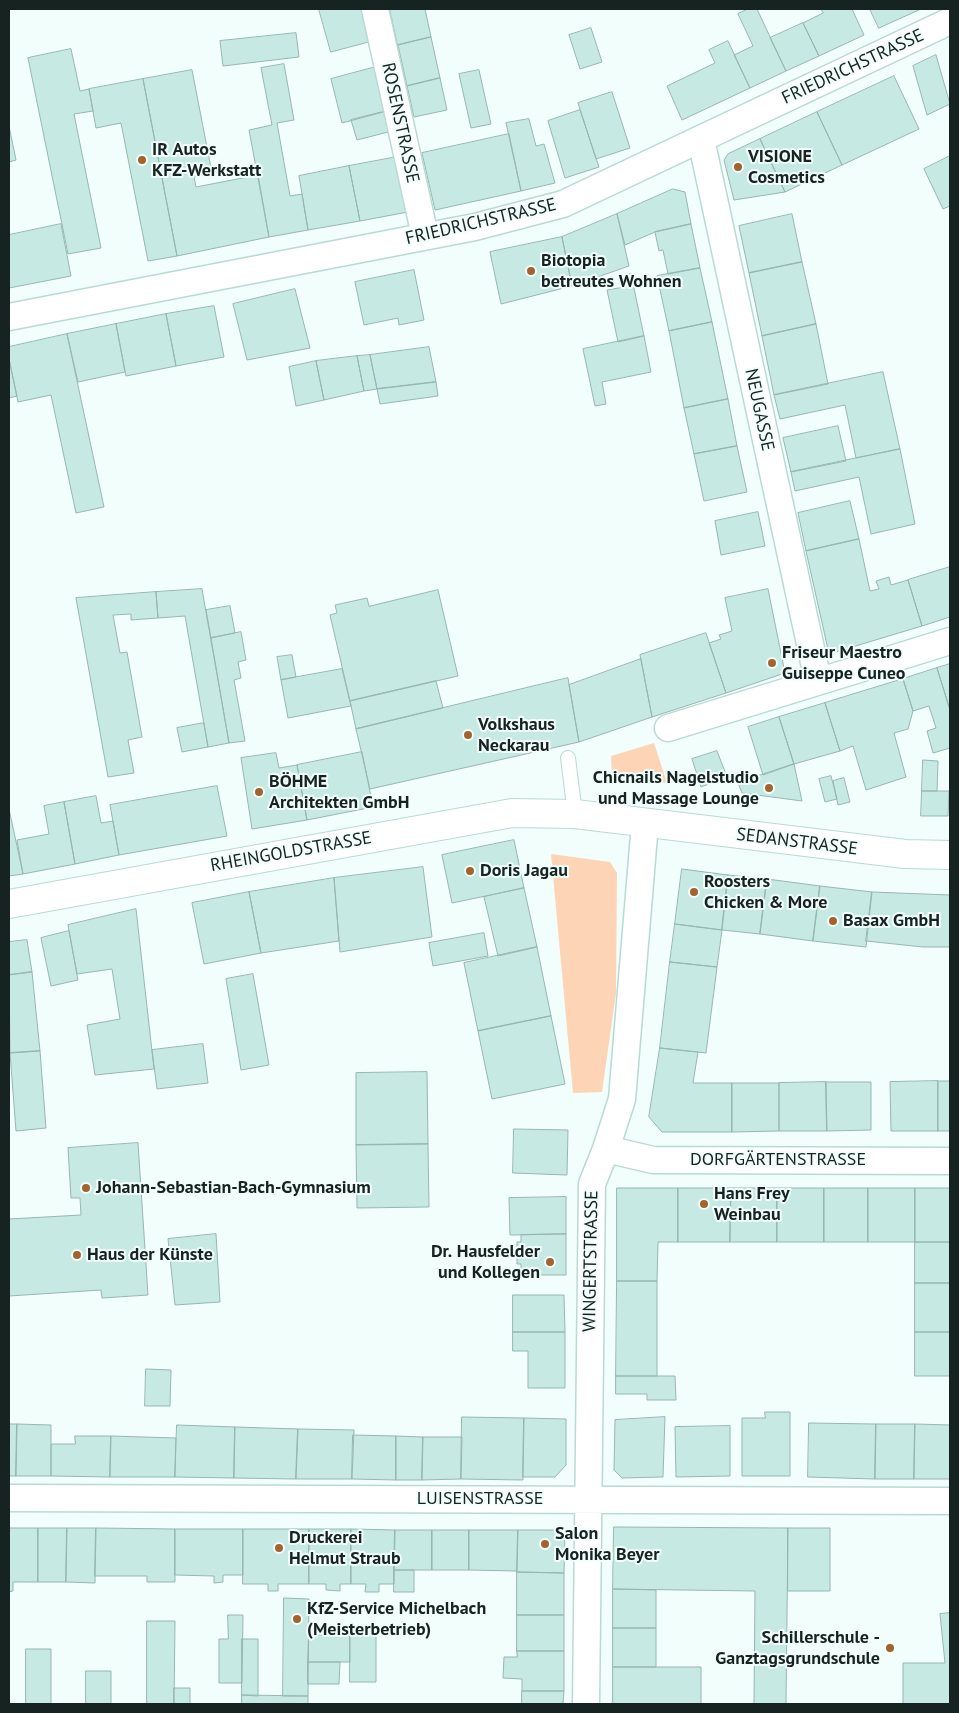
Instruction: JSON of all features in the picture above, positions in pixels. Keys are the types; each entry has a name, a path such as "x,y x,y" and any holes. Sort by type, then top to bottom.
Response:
{"street":[{"name":"ROSENSTRASSE","path":"375,9 425,236"},
{"name":"FRIEDRICHSTRASSE","path":"9,317 425,236 475,228 563,204 950,20"},
{"name":"NEUGASSE","path":"701,139 818,681"},
{"path":"668,728 950,640"},
{"name":"RHEINGOLDSTRASSE","path":"9,904 512,813 575,814 645,823"},
{"name":"SEDANSTRASSE","path":"645,823 905,854 950,855"},
{"name":"WINGERTSTRASSE","path":"586,1704 592,1184 606,1149 622,1099 645,823"},
{"name":"DORFGÄRTENSTRASSE","path":"606,1149 653,1160 950,1160"},
{"name":"LUISENSTRASSE","path":"9,1498 950,1501"}],"lane":[{"path":"568,758 575,814"}],"shaded area":[{"path":"654,743 667,783 612,776 611,756"},
{"path":"551,854 610,862 617,873 616,993 602,1092 573,1093"}],"building":[{"path":"319,9 367,9 376,40 331,52"},
{"path":"390,9 425,9 431,37 398,45"},
{"path":"748,9 757,9 786,71 750,88 734,55 753,46 738,14"},
{"path":"821,9 852,9 864,35 819,56 803,23 823,13"},
{"path":"870,9 921,9 879,28"},
{"path":"803,23 819,56 786,71 770,38"},
{"path":"591,28 602,62 580,69 569,35"},
{"path":"296,33 299,57 223,66 220,41"},
{"path":"431,37 440,78 407,86 398,45"},
{"path":"728,41 750,88 682,120 667,86 715,63 709,50"},
{"path":"71,49 80,91 89,89 93,111 74,114 101,248 68,254 28,58"},
{"path":"936,55 950,104 927,115 913,66"},
{"path":"284,64 294,120 277,123 290,196 302,194 308,230 269,237 249,130 272,125 261,68"},
{"path":"376,67 387,111 342,123 331,79"},
{"path":"192,70 212,173 194,177 196,187 258,175 269,237 177,256 143,79"},
{"path":"479,70 491,124 471,128 459,74"},
{"path":"894,76 919,129 842,165 817,112"},
{"path":"440,78 447,110 414,117 407,86"},
{"path":"143,79 177,256 148,261 121,123 96,128 89,89"},
{"path":"612,92 630,148 596,159 578,103"},
{"path":"580,110 599,167 565,178 548,121"},
{"path":"387,111 392,131 357,140 351,120"},
{"path":"817,112 842,165 785,192 760,139"},
{"path":"529,119 536,146 544,144 555,183 521,191 506,123"},
{"path":"9,126 16,160 9,162"},
{"path":"509,134 521,191 435,210 422,153"},
{"path":"760,139 785,192 734,200 724,160 728,154"},
{"path":"950,156 950,206 943,209 924,169"},
{"path":"397,157 408,212 360,221 349,166"},
{"path":"349,166 360,221 308,230 299,176"},
{"path":"673,189 685,192 691,224 655,232 625,245 617,214"},
{"path":"617,214 629,266 572,286 562,237"},
{"path":"792,214 802,262 749,273 739,226"},
{"path":"61,224 71,276 9,288 9,235"},
{"path":"691,224 700,268 668,274 663,250 659,251 655,232"},
{"name":"Biotopia betreutes Wohnen","path":"562,237 572,286 501,304 490,252"},
{"path":"802,262 816,324 762,336 749,273"},
{"path":"700,268 712,322 669,331 657,276"},
{"path":"414,270 424,320 399,325 398,318 364,325 355,282"},
{"path":"631,274 644,336 618,342 607,290 624,287 622,276"},
{"path":"295,289 310,348 247,360 233,304"},
{"path":"214,306 224,357 176,366 166,314"},
{"path":"166,314 176,366 126,376 116,324"},
{"path":"712,322 728,399 684,408 669,331"},
{"path":"116,324 125,372 78,382 67,334"},
{"path":"816,324 828,384 774,395 762,336"},
{"path":"67,334 104,507 76,513 51,395 18,402 9,359 9,347"},
{"path":"644,336 651,372 602,382 606,404 595,406 583,349"},
{"path":"429,347 436,382 377,389 370,355"},
{"path":"370,355 377,389 364,391 357,356"},
{"path":"357,356 364,391 324,400 316,361"},
{"path":"9,359 17,396 9,398"},
{"path":"316,361 324,400 296,406 289,367"},
{"path":"883,372 900,449 856,458 845,405 780,419 774,395"},
{"path":"436,382 438,396 380,404 377,389"},
{"path":"728,399 737,446 694,454 684,408"},
{"path":"838,426 846,461 791,472 783,438"},
{"path":"737,446 747,492 704,501 694,454"},
{"path":"900,449 915,524 871,534 859,477 795,491 791,472"},
{"path":"850,501 859,539 806,551 798,513"},
{"path":"758,512 765,546 721,555 715,521"},
{"path":"859,539 870,591 879,589 876,581 889,577 891,585 908,580 922,626 829,654 806,551"},
{"path":"950,567 950,617 922,626 908,580"},
{"path":"202,589 229,743 208,747 185,616 158,618 156,592"},
{"path":"768,589 785,673 726,693 709,643 721,639 719,635 732,631 725,598"},
{"path":"438,590 458,676 350,701 330,615 337,613 335,605 367,598 369,606"},
{"path":"156,592 158,618 131,620 131,614 113,615 120,653 127,652 142,737 128,740 134,773 108,777 76,598"},
{"path":"230,606 235,633 211,638 206,610"},
{"path":"241,632 246,660 238,662 241,678 234,680 245,741 229,743 211,638"},
{"path":"706,633 726,693 652,717 640,655"},
{"path":"292,655 296,677 281,680 277,657"},
{"path":"641,659 652,717 579,742 569,685"},
{"path":"950,664 950,710 937,668"},
{"path":"937,668 950,710 950,748 933,753 927,731 936,728 929,706 913,711 903,679"},
{"path":"342,669 351,706 288,718 281,680"},
{"name":"Volkshaus Neckarau","path":"568,678 579,742 370,789 356,729"},
{"path":"903,679 913,711 908,729 894,733 906,777 866,790 853,746 840,751 825,703"},
{"path":"436,681 443,708 356,729 350,701"},
{"path":"825,703 840,751 794,764 779,717"},
{"path":"779,717 794,764 763,775 748,727"},
{"path":"204,723 208,747 182,752 177,728"},
{"path":"717,751 727,777 701,787 692,759"},
{"path":"362,752 373,807 307,820 297,765"},
{"path":"276,753 279,768 297,765 307,820 252,829 241,758"},
{"path":"923,760 938,761 937,791 922,791"},
{"name":"Chicnails Nagelstudio und Massage Lounge","path":"794,764 802,801 742,793 738,783"},
{"path":"831,776 837,799 825,802 819,779"},
{"path":"844,778 850,802 838,805 833,781"},
{"path":"217,786 227,836 119,855 110,805"},
{"path":"922,791 949,791 948,816 921,816"},
{"path":"96,796 101,823 113,821 119,855 75,864 64,802"},
{"path":"64,802 75,864 23,874 17,840 49,834 44,806"},
{"path":"9,809 23,874 9,876"},
{"path":"514,840 524,888 452,903 442,855"},
{"path":"423,867 432,937 340,952 334,878"},
{"path":"682,869 728,875 722,930 675,924"},
{"path":"728,875 767,879 760,934 722,930"},
{"path":"334,878 339,941 261,953 249,892"},
{"path":"767,879 820,886 813,941 760,934"},
{"path":"820,886 872,892 866,947 813,941"},
{"path":"524,888 537,947 498,956 484,897"},
{"path":"249,892 261,953 204,964 192,903"},
{"path":"872,892 950,895 950,947 923,947 866,941"},
{"path":"136,909 154,1069 95,1075 87,1025 120,1019 112,969 77,974 68,925"},
{"path":"675,924 722,930 717,967 670,962"},
{"path":"69,931 78,980 51,986 41,938"},
{"path":"484,933 488,956 433,966 429,943"},
{"path":"27,940 32,972 9,975 9,942"},
{"path":"537,947 551,1016 478,1031 464,963"},
{"path":"670,962 717,967 706,1053 660,1048"},
{"path":"32,972 40,1051 10,1053 9,975"},
{"path":"253,974 269,1065 241,1070 226,979"},
{"path":"551,1016 565,1084 492,1099 478,1031"},
{"path":"203,1044 208,1083 157,1089 152,1050"},
{"path":"660,1048 698,1052 693,1083 732,1083 732,1132 662,1132 649,1117"},
{"path":"40,1051 46,1128 16,1131 10,1053"},
{"path":"427,1072 428,1144 356,1145 356,1073"},
{"path":"938,1081 950,1081 950,1131 938,1131"},
{"path":"938,1081 938,1131 891,1131 890,1082"},
{"path":"826,1082 871,1082 871,1130 827,1131"},
{"path":"826,1082 827,1131 779,1131 779,1083"},
{"path":"732,1083 779,1083 779,1131 732,1132"},
{"path":"514,1129 568,1130 567,1175 513,1173"},
{"name":"Haus der Künste","path":"138,1143 148,1295 102,1298 101,1290 9,1296 9,1219 81,1215 80,1198 71,1198 68,1148"},
{"path":"428,1144 429,1207 357,1208 356,1145"},
{"path":"617,1188 678,1188 678,1242 658,1242 657,1281 617,1281"},
{"path":"678,1188 731,1188 730,1242 678,1242"},
{"path":"731,1188 777,1188 777,1242 730,1242"},
{"path":"777,1188 824,1188 824,1242 777,1242"},
{"path":"824,1188 868,1188 868,1242 824,1242"},
{"path":"868,1188 915,1188 915,1242 868,1242"},
{"path":"915,1188 950,1188 950,1242 915,1242"},
{"path":"566,1197 566,1234 510,1235 509,1198"},
{"path":"216,1234 220,1302 175,1305 168,1239"},
{"path":"566,1234 566,1275 521,1275 521,1264 517,1264 517,1242 521,1242 521,1235"},
{"path":"915,1242 950,1242 950,1283 915,1283"},
{"path":"617,1281 657,1281 657,1376 616,1376"},
{"path":"915,1283 950,1283 950,1332 915,1332"},
{"path":"513,1295 564,1295 565,1332 513,1332"},
{"path":"513,1332 565,1332 565,1388 528,1388 528,1351 513,1351"},
{"path":"915,1332 950,1332 950,1376 915,1376"},
{"path":"146,1369 171,1370 170,1406 145,1406"},
{"path":"616,1376 675,1376 676,1400 647,1400 647,1394 616,1394"},
{"path":"765,1412 790,1412 790,1476 742,1476 742,1418 765,1418"},
{"path":"462,1417 524,1418 523,1480 461,1479"},
{"path":"665,1417 663,1477 622,1478 614,1470 615,1420"},
{"path":"524,1418 566,1419 566,1465 555,1477 523,1477"},
{"path":"809,1423 876,1424 875,1479 808,1477"},
{"path":"9,1424 17,1424 16,1476 9,1476"},
{"path":"17,1424 51,1425 51,1476 16,1476"},
{"path":"876,1424 915,1424 914,1479 875,1479"},
{"path":"915,1424 950,1425 950,1479 914,1479"},
{"path":"177,1425 235,1427 234,1478 175,1477"},
{"path":"730,1426 730,1476 676,1477 675,1427"},
{"path":"235,1427 298,1429 296,1479 234,1478"},
{"path":"298,1429 354,1430 352,1479 296,1479"},
{"path":"353,1435 396,1436 396,1480 352,1479"},
{"path":"75,1436 111,1436 110,1477 51,1476 51,1444 75,1444"},
{"path":"111,1436 176,1438 175,1477 110,1477"},
{"path":"396,1436 423,1437 422,1480 396,1480"},
{"path":"423,1437 462,1437 461,1479 422,1480"},
{"path":"614,1527 788,1528 786,1704 754,1704 755,1591 613,1589"},
{"path":"9,1528 38,1528 38,1582 13,1582 13,1591 9,1592"},
{"path":"38,1528 67,1528 66,1582 38,1582"},
{"path":"67,1528 96,1528 95,1583 66,1582"},
{"path":"96,1528 175,1529 175,1582 147,1582 147,1576 95,1576"},
{"path":"788,1528 830,1528 830,1591 788,1591"},
{"path":"175,1529 243,1529 243,1575 223,1575 223,1582 214,1583 214,1576 175,1575"},
{"path":"243,1529 309,1529 309,1584 278,1584 278,1591 268,1591 268,1584 243,1584"},
{"path":"309,1529 351,1529 351,1584 340,1584 340,1591 326,1590 326,1584 309,1584"},
{"path":"351,1529 395,1530 394,1584 379,1584 379,1592 365,1592 366,1584 351,1584"},
{"path":"395,1530 432,1530 432,1570 394,1570"},
{"path":"432,1530 469,1530 469,1570 432,1570"},
{"path":"469,1530 518,1530 517,1571 469,1570"},
{"path":"518,1530 565,1530 564,1573 517,1572"},
{"path":"394,1570 414,1570 414,1592 394,1592"},
{"path":"517,1572 564,1573 564,1615 517,1615"},
{"path":"613,1589 656,1590 656,1628 613,1628"},
{"path":"284,1598 309,1599 308,1696 283,1696"},
{"path":"950,1613 950,1704 903,1704 903,1663 945,1663 940,1614"},
{"path":"228,1615 243,1615 242,1683 219,1683 219,1639 228,1639"},
{"path":"517,1615 564,1615 564,1651 517,1651"},
{"path":"147,1621 175,1621 174,1704 147,1704"},
{"path":"350,1628 376,1628 376,1682 350,1682"},
{"path":"613,1628 656,1628 656,1667 613,1667"},
{"path":"309,1635 350,1635 350,1662 308,1662"},
{"path":"242,1639 258,1639 258,1696 242,1695"},
{"path":"26,1649 51,1649 51,1704 26,1704"},
{"path":"517,1651 564,1651 564,1691 522,1691 522,1679 503,1678 504,1657 517,1657"},
{"path":"308,1662 340,1662 339,1684 308,1684"},
{"path":"613,1667 701,1667 701,1704 613,1704"},
{"path":"86,1671 111,1671 111,1704 86,1704"},
{"path":"174,1688 190,1688 190,1704 174,1704"},
{"path":"522,1691 564,1691 563,1704 522,1704"},
{"path":"242,1695 308,1696 308,1704 242,1704"}],"place":[{"name":"IR Autos KFZ-Werkstatt","path":"142,160"},
{"name":"VISIONE Cosmetics","path":"738,167"},
{"name":"Biotopia betreutes Wohnen","path":"531,271"},
{"name":"Friseur Maestro Guiseppe Cuneo","path":"772,663"},
{"name":"Volkshaus Neckarau","path":"468,735"},
{"name":"Chicnails Nagelstudio und Massage Lounge","path":"769,788"},
{"name":"BÖHME Architekten GmbH","path":"259,792"},
{"name":"Doris Jagau","path":"470,871"},
{"name":"Roosters Chicken & More","path":"694,892"},
{"name":"Basax GmbH","path":"833,921"},
{"name":"Johann-Sebastian-Bach-Gymnasium","path":"86,1188"},
{"name":"Hans Frey Weinbau","path":"704,1204"},
{"name":"Haus der Künste","path":"77,1255"},
{"name":"Dr. Hausfelder und Kollegen","path":"550,1262"},
{"name":"Salon Monika Beyer","path":"545,1544"},
{"name":"Druckerei Helmut Straub","path":"279,1548"},
{"name":"KfZ-Service Michelbach (Meisterbetrieb)","path":"297,1619"},
{"name":"Schillerschule - Ganztagsgrundschule","path":"890,1648"}]}
